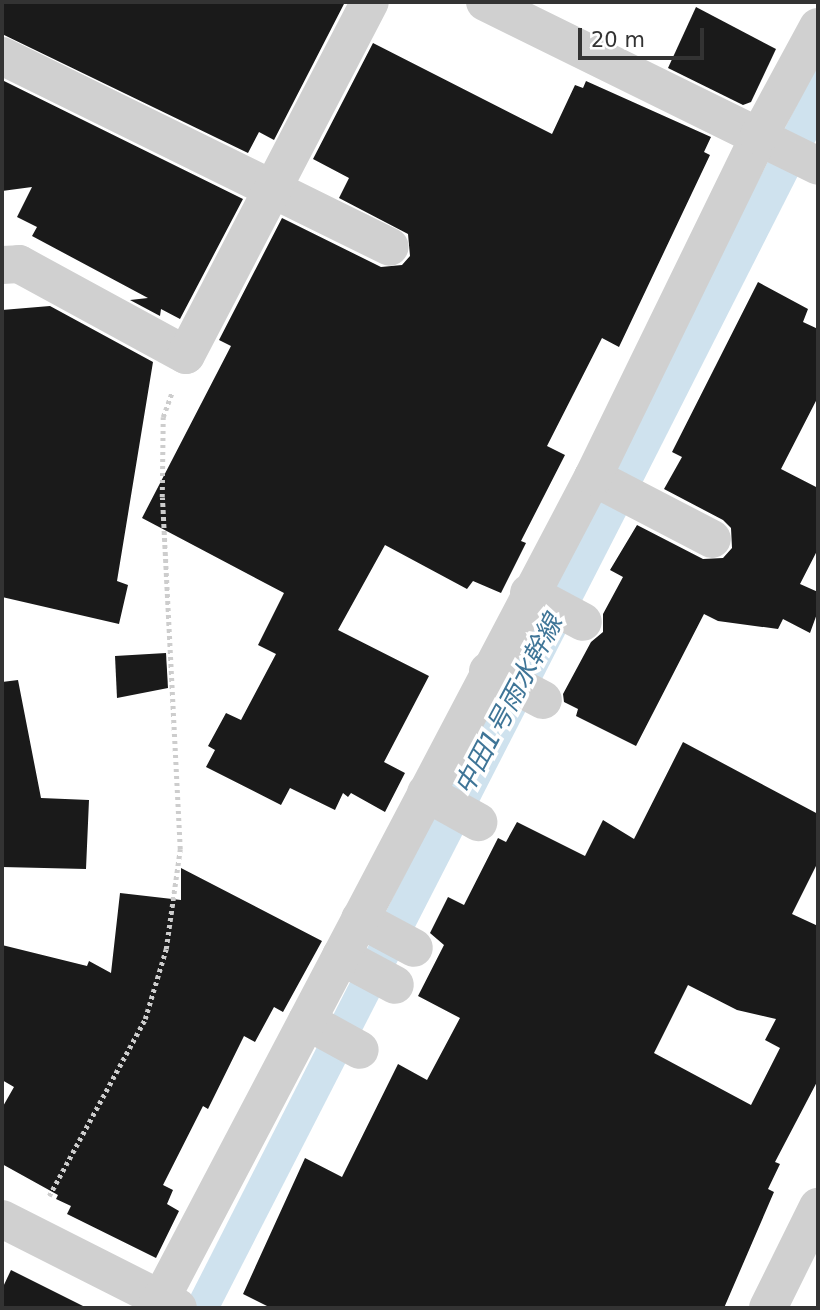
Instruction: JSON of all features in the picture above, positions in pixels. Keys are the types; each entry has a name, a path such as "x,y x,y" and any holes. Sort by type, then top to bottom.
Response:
{"street":[{"path":"2,265 19,264 186,355 370,2"},
{"path":"485,2 818,166"},
{"path":"15,1226 168,1306 307,1021 529,593 593,477 759,136 818,27"},
{"path":"2,56 390,247"},
{"path":"593,477 712,539"},
{"path":"529,593 583,622"},
{"path":"488,671 543,700"},
{"path":"426,793 478,821"},
{"path":"360,919 414,948"},
{"path":"341,956 395,985"},
{"path":"307,1021 360,1050"},
{"path":"768,1308 818,1207"}],"path":[{"path":"15,1226 145,1019 166,949 180,849 162,497 163,417 186,355"}],"water":[{"name":"中田1号雨水幹線","path":"818,63 818,136 626,515 220,1308 184,1308"}],"building":[{"path":"2,2 345,2 274,140 259,132 248,153 2,34"},
{"path":"696,7 776,49 751,102 743,105 668,68"},
{"path":"373,43 552,134 575,85 583,88 586,81 711,137 704,152 710,155 619,347 602,338 547,446 565,455 521,541 526,543 501,593 473,581 467,589 385,545 338,630 429,676 384,762 405,773 385,812 351,793 348,797 343,793 335,810 290,788 281,805 206,767 215,750 208,746 226,713 241,720 276,654 258,645 284,593 142,518 231,346 219,340 282,218 381,267 402,265 410,256 408,234 339,198 349,178 313,159"},
{"path":"2,80 243,199 180,319 161,309 160,316 130,300 148,298 32,236 37,227 17,217 32,187 2,191"},
{"path":"758,282 808,309 803,322 818,329 818,397 781,469 818,488 818,549 800,584 818,592 818,611 810,633 783,619 778,629 718,621 704,614 636,746 576,716 578,709 564,702 563,694 591,642 603,632 603,614 623,577 610,570 637,525 703,559 723,558 732,548 731,528 723,520 664,489 682,457 672,452"},
{"path":"50,306 153,362 117,581 128,585 119,624 2,597 2,310"},
{"path":"166,653 168,688 117,698 115,656"},
{"path":"18,680 41,798 89,800 86,869 2,867 2,682"},
{"path":"683,742 818,814 818,862 792,914 818,926 818,1080 775,1162 780,1164 768,1189 774,1192 724,1308 271,1308 243,1294 305,1158 342,1177 398,1064 427,1080 460,1018 418,996 444,945 430,933 448,897 464,905 498,838 506,842 517,822 585,856 603,820 634,839","holes":["688,985 737,1010 776,1019 765,1040 780,1048 751,1105 654,1053"]},
{"path":"181,868 322,941 283,1012 274,1007 255,1042 244,1036 208,1109 203,1106 163,1185 173,1190 167,1204 179,1211 156,1258 67,1214 71,1206 56,1199 58,1195 2,1164 2,1108 14,1087 2,1080 2,945 87,966 89,961 111,973 120,893 181,900"},
{"path":"11,1270 87,1308 2,1308 2,1289"}]}
